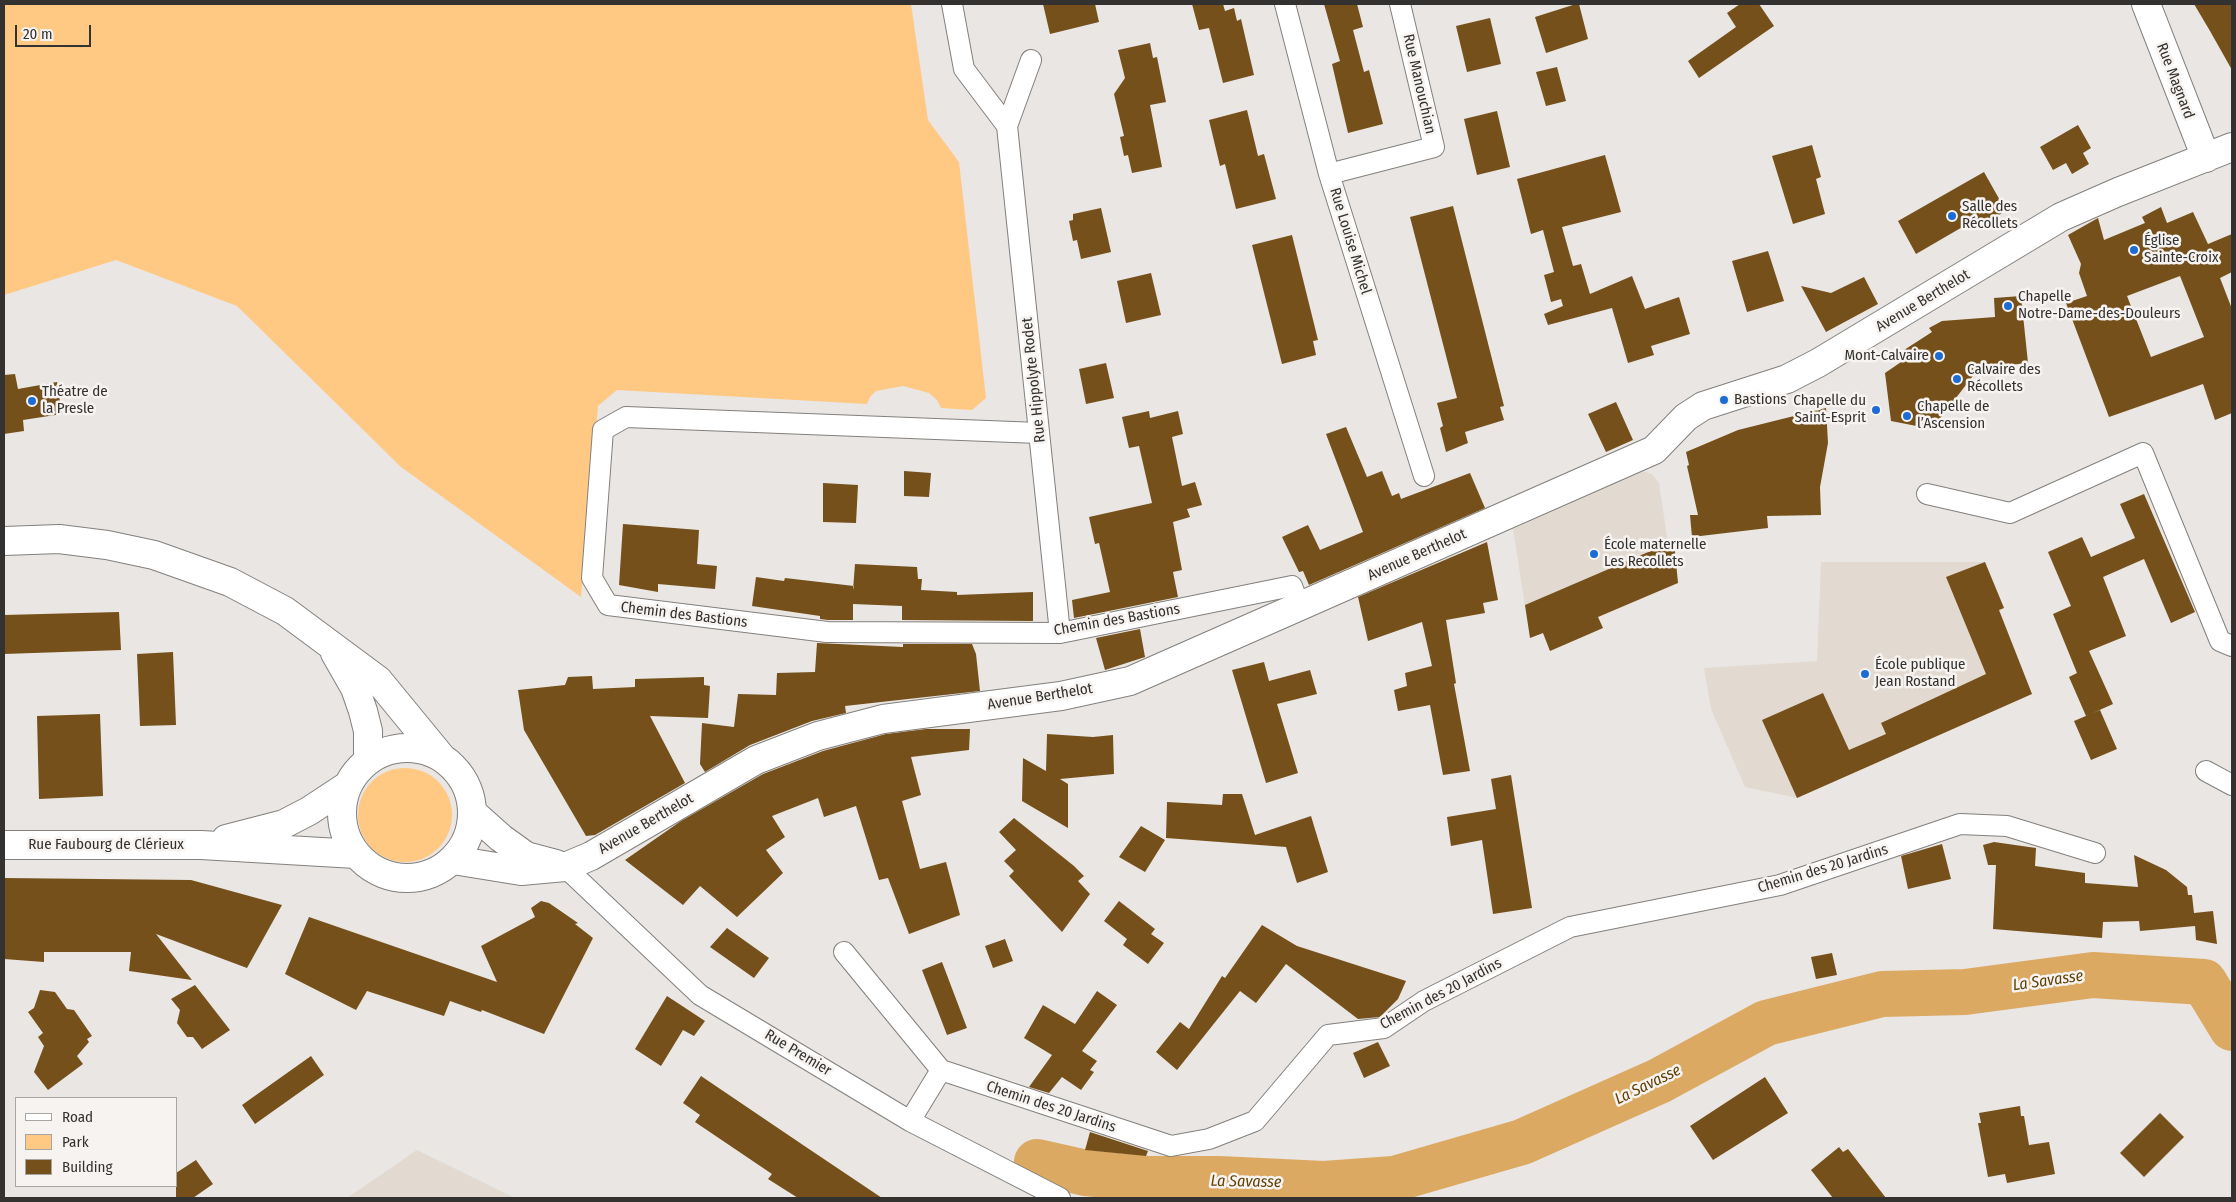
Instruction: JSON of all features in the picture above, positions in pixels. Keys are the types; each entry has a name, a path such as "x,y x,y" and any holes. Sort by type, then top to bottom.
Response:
{"main road":[{"name":"Rue Magnard","path":"2146,4 2206,158"},
{"name":"Avenue Berthelot","path":"453,860 521,871 565,867 591,856 756,760 818,736 883,719 1062,696 1130,681 1300,608 1654,450 1686,417 1702,406 1787,379 1887,323 2061,217 2118,192 2232,147"},
{"path":"4,541 59,539 154,554 182,563 230,582 268,602 308,626 378,680 442,758 456,769 465,782 471,797 473,813 471,830 464,846 453,860 428,875 415,878 394,878 378,873 356,854 346,839 342,822 342,804 347,786 352,777 368,760 386,751 405,748 424,750 442,758"},
{"path":"329,643 355,688 368,731 368,760"},
{"name":"Rue Faubourg de Clérieux","path":"201,845 253,834 284,824 309,811 347,786"},
{"path":"473,813 501,838 526,856 565,867"},
{"name":"Rue Faubourg de Clérieux","path":"6,846 201,845 356,854"}],"street":[{"path":"952,4 964,68 1007,126"},
{"name":"Rue Louise Michel","path":"1285,4 1329,174 1424,476"},
{"name":"Rue Manouchian","path":"1329,174 1434,147 1400,4"},
{"name":"Rue Hippolyte Rodet","path":"1031,60 1007,126 1060,633"},
{"name":"Chemin des Bastions","path":"1039,433 626,417 603,430 592,578 608,605 827,632 1060,633 1292,586 1300,608"},
{"path":"1927,494 2010,513 2143,453 2220,641 2232,646"},
{"path":"2206,771 2232,785"},
{"name":"Chemin des 20 Jardins","path":"941,1070 1171,1146 1209,1139 1255,1121 1328,1035 1384,1028 1424,1001 1570,927 1780,885 1960,824 2007,826 2095,853"},
{"name":"Rue Premier","path":"565,867 700,994 910,1121 1060,1198"},
{"path":"844,952 941,1070 910,1121"}],"shaded area":[{"name":"École maternelle Les Recollets","path":"1642,471 1652,474 1659,483 1668,543 1676,564 1676,576 1679,582 1598,617 1603,628 1550,651 1543,633 1530,638 1513,529"},
{"name":"École publique Jean Rostand","path":"1821,562 1985,562 2004,608 1999,611 2032,694 1797,798 1745,787 1711,709 1704,668 1817,661"},
{"path":"417,1150 515,1198 347,1198"}],"green space":[{"path":"4,4 911,4 928,120 959,162 986,398 972,410 941,408 937,400 929,393 903,386 876,391 870,397 867,404 617,390 598,406 581,597 401,467 237,306 116,260 4,295"},
{"path":"405,768 423,771 439,781 449,797 452,815 449,833 439,849 423,859 405,862 387,859 371,849 361,833 358,815 361,797 371,781 387,771"}],"building":[{"path":"1043,4 1095,4 1099,22 1050,34"},
{"path":"1192,4 1223,4 1225,11 1234,8 1237,21 1241,19 1254,75 1223,83 1209,28 1199,30"},
{"path":"1324,4 1357,4 1363,27 1353,30 1364,72 1369,70 1383,124 1348,133 1332,64 1340,61"},
{"path":"1579,4 1588,39 1546,53 1535,17"},
{"path":"1740,4 1759,4 1774,26 1699,78 1688,61 1736,27 1727,13"},
{"path":"2194,4 2232,4 2232,70 2210,31"},
{"path":"1490,18 1501,64 1467,72 1456,26"},
{"path":"1150,43 1153,58 1157,57 1166,102 1150,105 1162,167 1132,173 1128,155 1124,156 1120,137 1124,136 1114,94 1125,78 1118,50"},
{"path":"1557,67 1566,101 1546,106 1536,72"},
{"path":"1247,110 1258,156 1264,154 1276,199 1236,209 1225,164 1220,166 1209,120"},
{"path":"1497,111 1510,167 1477,175 1464,119"},
{"path":"2078,125 2091,148 2083,153 2089,164 2072,174 2066,163 2053,170 2040,147"},
{"path":"1812,145 1821,177 1816,179 1825,214 1793,224 1772,156"},
{"path":"1605,155 1621,212 1562,227 1573,266 1581,264 1590,294 1632,276 1645,309 1679,297 1690,334 1651,346 1654,355 1628,363 1612,308 1548,325 1544,314 1563,306 1561,299 1551,302 1544,275 1554,272 1543,230 1531,234 1517,179"},
{"name":"Salle des Récollets","path":"1984,172 2006,211 1974,229 1971,222 1916,254 1898,221"},
{"path":"1453,206 1504,406 1500,407 1504,420 1465,432 1468,443 1446,452 1440,428 1443,426 1437,403 1457,398 1410,217"},
{"path":"2161,207 2167,223 2193,212 2208,244 2232,234 2232,272 2220,278 2232,309 2232,413 2215,420 2203,384 2109,417 2066,303 2087,296 2079,273 2081,264 2068,235 2098,218 2104,240 2145,223 2142,217","holes":["2180,276 2204,337 2151,357 2127,296"]},
{"path":"1101,208 1111,252 1081,259 1077,240 1073,241 1069,221 1073,220 1073,214"},
{"path":"1292,235 1318,340 1313,341 1316,355 1282,364 1252,245"},
{"path":"1768,251 1784,301 1747,312 1732,261"},
{"path":"1151,273 1161,315 1126,323 1117,281"},
{"path":"1864,277 1878,304 1826,332 1801,286 1831,293"},
{"path":"2021,296 2028,363 1979,368 1932,429 1891,421 1885,373 1904,360 1901,352 1932,332 1929,328 1942,321 1995,317 1994,298"},
{"path":"1106,363 1114,398 1086,404 1079,369"},
{"name":"Théatre de la Presle","path":"15,374 18,389 57,382 62,414 23,420 24,431 4,434 4,375"},
{"path":"1616,402 1633,440 1606,452 1588,414"},
{"path":"1826,408 1828,443 1820,487 1821,515 1767,516 1768,528 1692,537 1690,515 1698,515 1687,466 1689,465 1686,452 1738,430"},
{"path":"1149,411 1150,418 1178,411 1183,434 1172,437 1182,486 1195,482 1202,505 1187,509 1190,517 1173,522 1182,570 1173,572 1178,597 1074,618 1072,600 1110,592 1099,543 1095,544 1089,517 1152,503 1139,446 1129,448 1122,417"},
{"path":"1346,427 1367,477 1382,471 1392,496 1399,493 1401,499 1470,473 1485,508 1309,585 1303,571 1299,572 1282,537 1308,525 1320,550 1363,532 1326,434"},
{"path":"904,471 931,473 929,497 904,496"},
{"path":"823,483 858,485 856,523 823,522"},
{"path":"2144,494 2195,612 2171,623 2144,559 2103,577 2126,636 2089,651 2113,704 2086,716 2069,677 2077,673 2053,614 2071,606 2048,552 2082,537 2091,557 2135,538 2120,504"},
{"path":"623,524 699,530 697,564 717,566 715,589 658,584 658,592 619,585"},
{"path":"1674,541 1678,583 1598,617 1603,628 1550,651 1543,633 1530,638 1525,605"},
{"path":"1487,542 1498,600 1483,603 1485,613 1446,620 1456,683 1454,684 1470,771 1443,775 1430,705 1398,711 1394,690 1407,686 1405,673 1432,666 1422,622 1368,641 1358,597"},
{"path":"1985,562 2004,608 1999,610 2032,694 1797,798 1762,720 1823,693 1849,750 1886,734 1881,723 1986,674 1946,577"},
{"path":"855,564 917,567 918,579 922,579 921,590 957,592 957,595 1033,592 1033,621 902,620 902,606 853,604 853,620 828,620 820,619 820,616 752,606 756,577 784,581 785,578 853,586"},
{"path":"119,612 121,650 4,654 4,615"},
{"path":"1140,629 1145,657 1105,670 1096,638"},
{"path":"817,643 903,647 903,644 972,644 976,654 980,691 845,706 846,713 812,721 750,745 705,772 700,764 702,723 734,727 738,694 776,695 777,673 815,672"},
{"path":"173,652 176,725 140,726 137,654"},
{"path":"1264,662 1269,681 1310,670 1317,694 1277,704 1298,773 1266,783 1232,670"},
{"path":"592,676 593,689 635,687 635,679 704,677 704,685 710,686 708,718 650,716 685,783 595,835 586,836 524,730 518,690 565,685 568,677"},
{"path":"2100,710 2117,749 2091,760 2074,721"},
{"path":"100,714 103,796 39,799 37,716"},
{"path":"926,729 970,729 969,750 911,757 921,795 902,801 920,869 946,862 960,915 909,934 888,878 879,880 856,806 824,817 818,798 772,816 785,837 766,850 783,873 737,917 700,886 683,905 625,860 681,821 763,774 823,751 886,734"},
{"path":"1047,734 1093,737 1113,735 1114,774 1060,779 1068,784 1068,828 1022,801 1023,758 1046,771"},
{"path":"1511,775 1532,908 1493,914 1482,840 1451,846 1447,817 1496,809 1491,779"},
{"path":"1223,794 1242,794 1255,835 1311,816 1328,872 1297,883 1286,847 1166,838 1167,802 1222,805"},
{"path":"1014,818 1084,876 1078,881 1090,894 1062,932 1009,876 1014,871 1004,861 1016,850 999,832"},
{"path":"1141,826 1165,840 1145,872 1119,857"},
{"path":"1994,842 2036,848 2035,866 2085,873 2085,883 2138,887 2134,855 2166,870 2187,887 2188,895 2192,895 2194,913 2213,911 2217,944 2196,940 2195,926 2140,931 2139,921 2103,922 2102,938 1993,929 1996,865 1988,865 1983,845"},
{"path":"1942,844 1951,879 1908,889 1901,856"},
{"path":"4,878 191,880 282,905 247,968 156,934 192,980 129,971 131,952 44,952 44,962 4,959"},
{"path":"541,901 549,903 578,923 575,924 593,938 544,1034 482,1010 481,1012 450,1001 444,1016 367,991 356,1010 285,974 309,917 497,982 481,946 535,917 531,908"},
{"path":"1119,901 1155,929 1151,934 1164,943 1148,964 1123,945 1127,939 1104,921"},
{"path":"1262,925 1297,946 1406,981 1398,999 1380,1017 1358,1019 1286,964 1256,1003 1240,991 1177,1070 1156,1052 1180,1022 1189,1029 1222,976 1225,978"},
{"path":"727,928 769,958 754,978 710,947"},
{"path":"1005,939 1013,961 993,968 985,946"},
{"path":"1832,953 1837,975 1816,979 1811,957"},
{"path":"942,962 967,1028 947,1035 922,970"},
{"path":"195,985 230,1030 202,1049 193,1037 187,1037 177,1023 180,1010 171,999"},
{"path":"40,990 55,992 67,1009 74,1010 92,1036 87,1039 89,1042 77,1056 83,1064 48,1090 34,1072 44,1046 38,1037 43,1033 28,1012 34,1008"},
{"path":"1097,991 1117,1005 1082,1051 1097,1061 1090,1070 1094,1072 1081,1090 1062,1077 1049,1093 1029,1087 1052,1055 1024,1038 1043,1005 1075,1024"},
{"path":"667,996 705,1021 694,1036 683,1030 661,1066 635,1049"},
{"path":"1378,1042 1390,1066 1364,1078 1353,1053"},
{"path":"311,1056 324,1075 255,1124 242,1105"},
{"path":"701,1076 882,1198 798,1198 768,1179 772,1174 695,1122 700,1115 683,1103"},
{"path":"1765,1077 1788,1113 1713,1160 1690,1126"},
{"path":"2020,1106 2021,1116 2024,1116 2029,1145 2049,1142 2055,1174 2007,1183 2005,1174 1988,1177 1978,1123 1981,1123 1979,1113"},
{"path":"2160,1113 2184,1137 2144,1177 2120,1153"},
{"path":"1090,1132 1148,1151 1146,1156 1085,1150"},
{"path":"1839,1147 1843,1152 1848,1149 1886,1198 1833,1198 1811,1170"},
{"path":"196,1160 213,1184 193,1198 176,1198 178,1172"}],"waterway":[{"name":"La Savasse","path":"1037,1162 1086,1173 1147,1179 1219,1179 1324,1184 1394,1179 1522,1142 1659,1081 1766,1023 1882,994 1965,992 2093,975 2204,982 2232,1028"}],"place":[{"name":"Salle des Récollets","path":"1952,216"},
{"name":"Église Sainte-Croix","path":"2134,250"},
{"name":"Chapelle Notre-Dame-des-Douleurs","path":"2008,306"},
{"name":"Mont-Calvaire","path":"1939,356"},
{"name":"Calvaire des Récollets","path":"1957,379"},
{"name":"Bastions","path":"1724,400"},
{"name":"Théatre de la Presle","path":"32,401"},
{"name":"Chapelle du Saint-Esprit","path":"1876,410"},
{"name":"Chapelle de l’Ascension","path":"1907,416"},
{"name":"École maternelle Les Recollets","path":"1594,554"},
{"name":"École publique Jean Rostand","path":"1865,674"}]}
